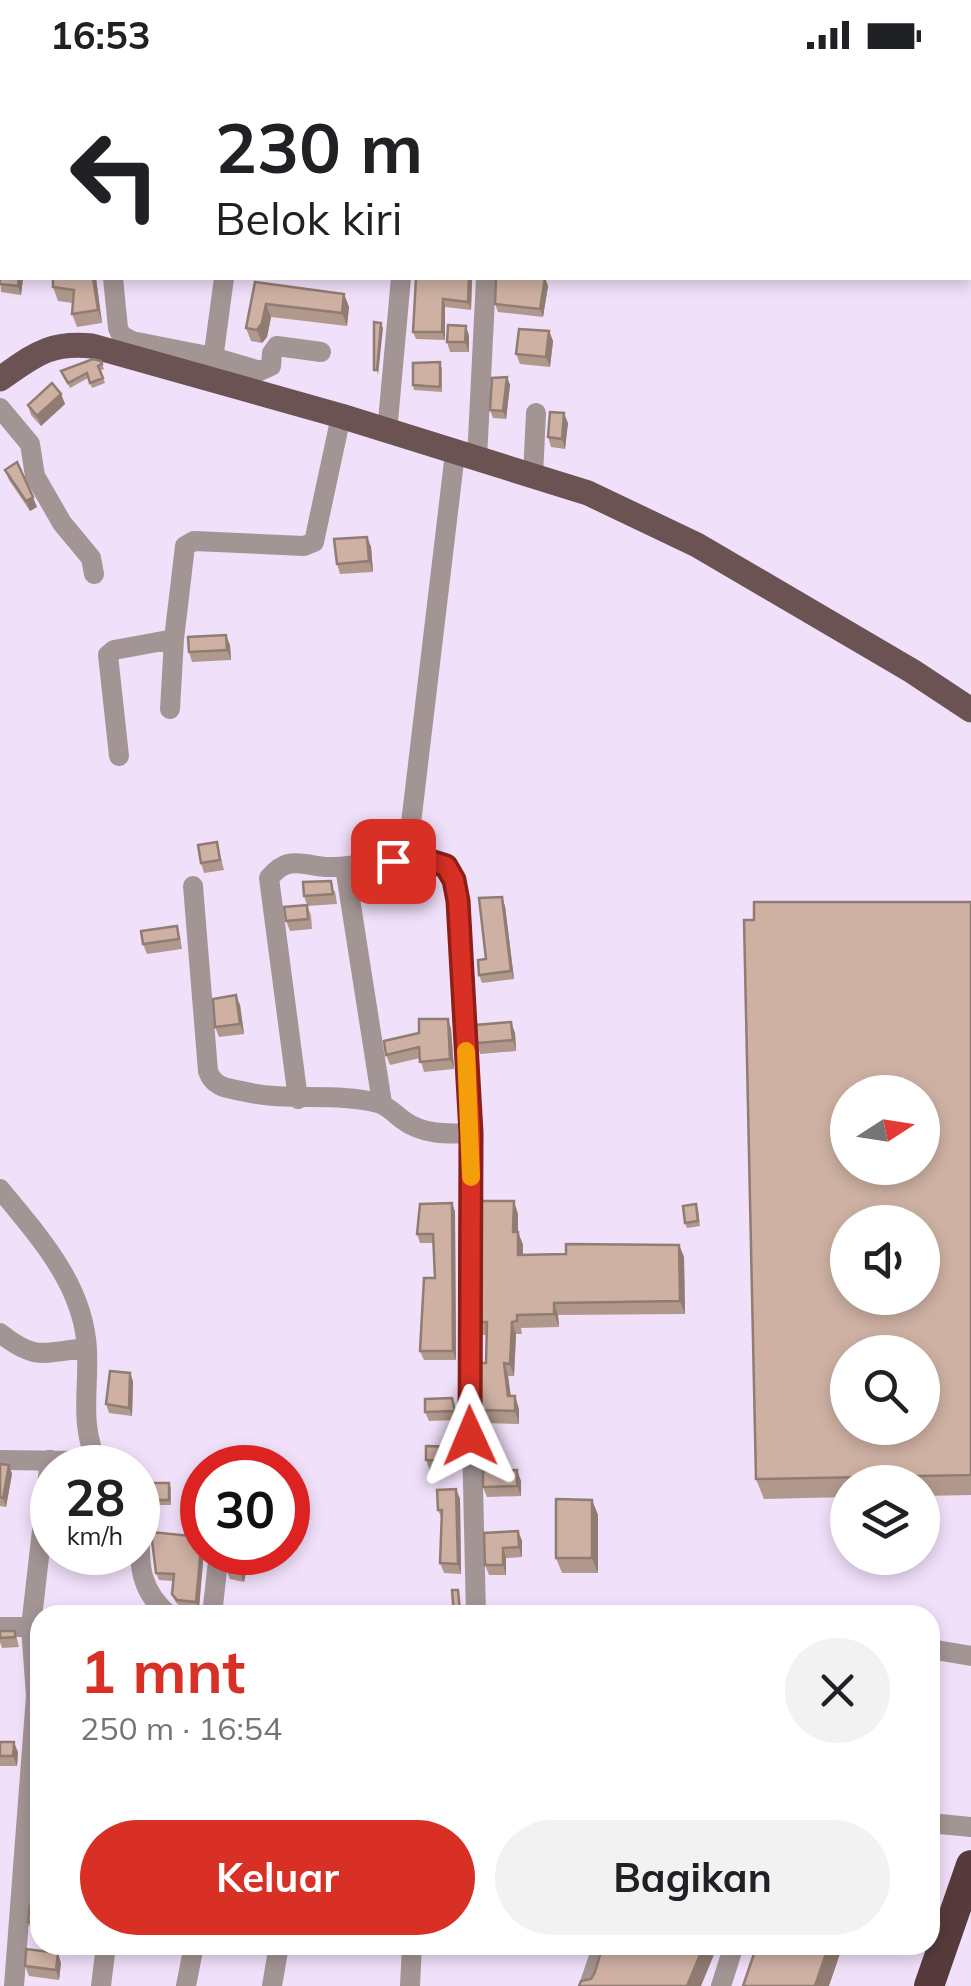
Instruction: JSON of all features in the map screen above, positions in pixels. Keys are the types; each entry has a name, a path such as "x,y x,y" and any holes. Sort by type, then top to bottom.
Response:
{"highway":[{"path":"940,1954 971,1865"},
{"path":"946,1986 971,1914"},
{"path":"929,1986 940,1955"}],"main road":[{"path":"0,378 42,350 75,344 212,368 387,432 588,493 697,545 971,710"}],"street":[{"path":"113,280 116,321 126,338 212,368 260,371 272,366 272,353 277,346 321,352"},
{"path":"212,368 224,280"},
{"path":"387,432 401,280"},
{"path":"407,856 466,456 486,280"},
{"path":"0,408 30,444 35,476 62,523 90,558 94,574"},
{"path":"534,476 536,414"},
{"path":"170,709 183,551 189,542 304,546 314,542 341,416"},
{"path":"119,756 108,655 114,650 174,639"},
{"path":"298,1099 269,878 290,864 344,867 407,856 446,866 454,880 471,1133 468,1284 476,1605"},
{"path":"344,867 382,1104"},
{"path":"194,886 212,1081 267,1096 382,1104 420,1130 471,1133"},
{"path":"0,1189 46,1246 80,1306 87,1348 84,1424 93,1445"},
{"path":"0,1333 34,1354 87,1348"},
{"path":"0,1460 30,1460"},
{"path":"37,1605 40,1575"},
{"path":"142,1575 156,1605"},
{"path":"213,1605 216,1575"},
{"path":"0,1626 30,1627"},
{"path":"940,1651 971,1656"},
{"path":"940,1824 971,1827"},
{"path":"14,1986 30,1855"},
{"path":"100,1986 105,1955"},
{"path":"186,1986 192,1955"},
{"path":"272,1986 277,1955"},
{"path":"410,1986 412,1955"},
{"path":"589,1986 600,1955"},
{"path":"721,1986 731,1955"}],"building":[{"path":"0,280 19,280 18,286 0,284"},
{"path":"53,280 93,280 98,310 72,314 74,290 53,287"},
{"path":"416,280 469,280 468,302 443,299 442,332 413,332"},
{"path":"496,280 545,280 540,309 495,304"},
{"path":"255,282 344,294 342,313 266,304 257,330 246,328"},
{"path":"374,322 381,323 377,370 374,370"},
{"path":"448,325 466,326 465,342 447,342"},
{"path":"519,329 549,331 546,357 516,354"},
{"path":"93,359 101,361 98,366 103,378 90,383 87,373 68,383 61,371"},
{"path":"440,362 440,387 413,385 413,363"},
{"path":"507,377 503,411 490,410 492,378"},
{"path":"52,383 61,394 37,416 28,405"},
{"path":"550,412 564,413 562,439 548,437"},
{"path":"17,462 33,497 26,501 5,470"},
{"path":"367,537 369,561 337,564 334,539"},
{"path":"226,635 227,650 189,652 188,637"},
{"path":"217,842 220,860 201,863 198,845"},
{"path":"331,881 333,894 304,896 303,882"},
{"path":"502,897 511,971 479,975 478,960 486,959 479,898"},
{"path":"754,902 971,902 971,1475 940,1476 940,1465 830,1465 830,1478 756,1479 744,920 754,920"},
{"path":"307,905 308,919 286,921 284,907"},
{"path":"177,926 179,939 143,944 141,931"},
{"path":"236,995 240,1024 215,1027 213,999"},
{"path":"419,1019 448,1019 450,1059 420,1062 419,1047 386,1055 384,1041 419,1033"},
{"path":"511,1022 513,1040 477,1043 476,1025"},
{"path":"478,1201 514,1201 513,1232 518,1232 518,1255 566,1254 566,1244 679,1245 680,1301 554,1303 554,1314 517,1315 517,1321 512,1322 510,1364 504,1363 508,1396 515,1396 515,1411 481,1410 480,1363 486,1363 487,1322 479,1322"},
{"path":"452,1203 453,1351 420,1351 424,1278 435,1278 433,1234 417,1234 420,1204"},
{"path":"696,1204 698,1221 685,1223 683,1206"},
{"path":"110,1371 130,1373 129,1408 106,1404"},
{"path":"452,1398 455,1411 425,1412 425,1399"},
{"path":"426,1446 455,1447 455,1461 426,1460"},
{"path":"0,1464 9,1465 3,1498 0,1497"},
{"path":"517,1470 517,1486 483,1487 483,1471"},
{"path":"160,1483 169,1483 169,1500 160,1500"},
{"path":"456,1489 458,1564 440,1563 442,1510 438,1510 437,1490"},
{"path":"556,1499 592,1500 592,1558 556,1558"},
{"path":"518,1531 519,1547 503,1548 503,1565 485,1565 484,1533"},
{"path":"160,1533 180,1535 180,1575 198,1575 196,1602 177,1600 172,1594 174,1574 160,1573"},
{"path":"452,1590 458,1590 459,1605 453,1605"},
{"path":"0,1631 15,1631 15,1637 0,1638"},
{"path":"0,1742 14,1742 13,1756 0,1756"},
{"path":"26,1949 30,1950 30,1955 58,1955 56,1970 25,1966"},
{"path":"600,1955 700,1955 687,1986 579,1986 595,1972"},
{"path":"754,1955 826,1955 815,1986 743,1986"}],"slow traffic":[{"path":"466,1051 471,1177"}],"route":[{"path":"393,861 414,856 446,866 451,870 458,901 471,1133 470,1436"}]}
